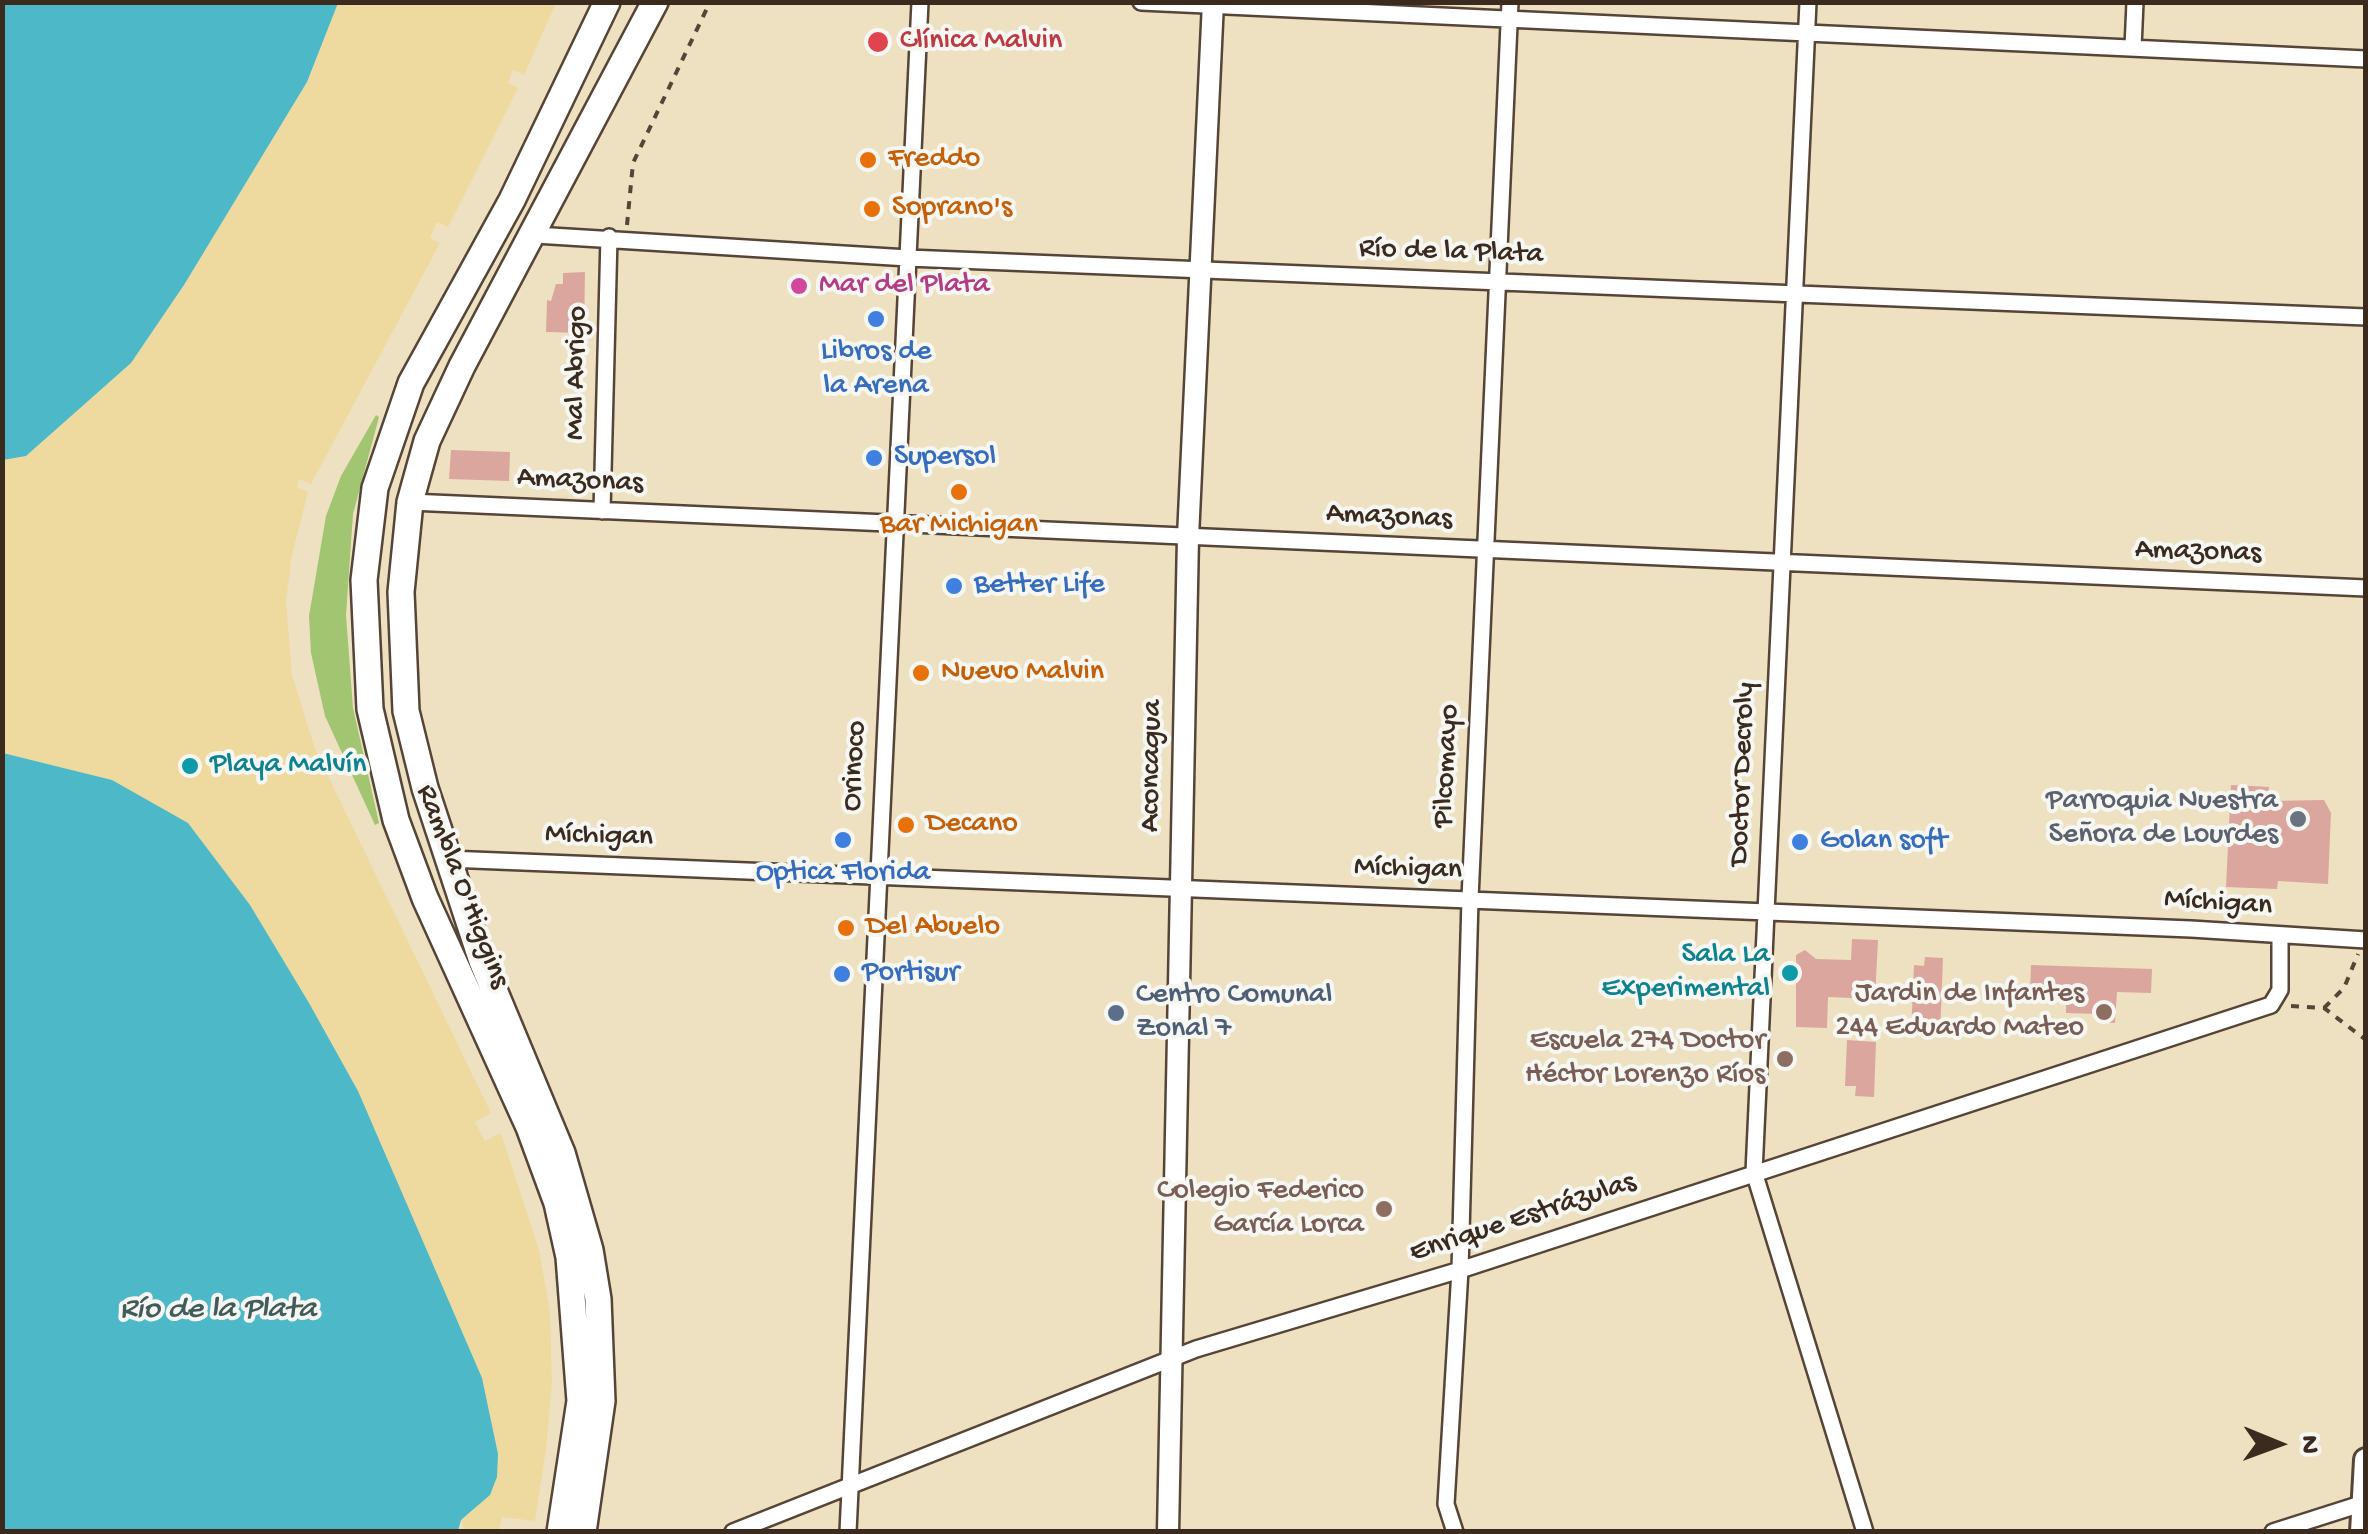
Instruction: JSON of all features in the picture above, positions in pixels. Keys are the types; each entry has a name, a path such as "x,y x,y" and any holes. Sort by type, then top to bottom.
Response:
{"main road":[{"name":"Rambla O'Higgins","path":"560,1532 580,1401 576,1309 569,1257 556,1203 529,1127 425,898 396,820 366,682 364,580 375,488 404,399 512,200 607,2"},
{"name":"Rambla O'Higgins","path":"583,1532 602,1401 598,1300 590,1250 562,1153 482,960 416,754 404,696 400,624 410,502 427,441 655,2"},
{"path":"2362,1532 2366,1460"}],"street":[{"name":"Orinoco","path":"848,1532 920,2"},
{"path":"1142,2 2366,59"},
{"name":"Pilcomayo","path":"1455,1532 1446,1504 1460,1270 1470,899 1510,2"},
{"name":"Doctor Decroly","path":"1808,2 1754,1172 1865,1532"},
{"path":"2133,48 2135,2"},
{"name":"Aconcagua","path":"1168,1532 1188,537 1212,4"},
{"name":"Río de la Plata","path":"535,235 908,258 2366,317"},
{"name":"Mal Abrigo","path":"602,511 608,237"},
{"name":"Amazonas","path":"410,502 2366,588"},
{"name":"Míchigan","path":"448,858 2364,940"},
{"path":"2271,1005 2280,990 2280,935"},
{"name":"Enrique Estrázulas","path":"733,1532 1172,1360 2271,1005"},
{"path":"2273,1532 2364,1502"}],"path":[{"path":"608,237 627,224 634,163 710,2"},
{"path":"2324,1008 2344,988 2364,940"},
{"path":"2271,1005 2324,1008 2366,1040"}],"green space":[{"path":"376,415 379,417 353,514 346,615 353,708 379,823 375,825 325,716 311,653 309,616 326,516 341,476"}],"sand":[{"name":"Playa Malvín","path":"338,3 556,3 524,75 513,70 508,83 518,88 448,227 437,222 430,238 440,243 311,484 299,479 297,487 308,492 292,555 286,601 292,675 315,749 491,1113 475,1122 485,1141 501,1133 539,1250 550,1311 552,1382 546,1449 535,1521 502,1517 499,1531 465,1531 461,1520 473,1511 358,1091 250,905 112,780 3,753 3,460 26,456 131,363 184,285 307,82"}],"water":[{"path":"3,2 338,3 307,82 184,285 131,363 26,456 3,460"},
{"name":"Río de la Plata","path":"3,753 112,780 188,823 250,905 309,1003 358,1091 482,1378 498,1454 497,1477 490,1495 461,1520 458,1531 3,1531"}],"building":[{"path":"585,272 584,333 546,332 547,300 551,301 556,284 563,284 563,273"},
{"path":"451,450 510,452 509,481 449,479"},
{"path":"2231,785 2269,787 2268,801 2324,800 2331,813 2328,884 2278,881 2277,889 2226,887"},
{"path":"1852,939 1878,940 1875,999 1828,997 1827,1028 1796,1027 1796,955 1805,950 1816,959 1851,960"},
{"path":"1925,957 1943,958 1940,1035 1911,1034 1914,965 1924,966"},
{"path":"2031,965 2152,969 2151,993 2117,992 2115,1023 2099,1022 2100,1014 2066,1013 2066,994 2030,993"},
{"path":"1847,1040 1876,1042 1874,1097 1855,1096 1856,1086 1845,1086"}],"place":[{"name":"Clínica Malvin","path":"878,42"},
{"name":"Freddo","path":"868,160"},
{"name":"Soprano's","path":"872,209"},
{"name":"Mar del Plata","path":"799,286"},
{"name":"Libros de la Arena","path":"876,319"},
{"name":"Supersol","path":"874,458"},
{"name":"Bar Michigan","path":"959,492"},
{"name":"Better Life","path":"954,586"},
{"name":"Nuevo Malvin","path":"921,673"},
{"name":"Playa Malvín","path":"190,766"},
{"name":"Parroquia Nuestra Señora de Lourdes","path":"2298,819"},
{"name":"Decano","path":"906,825"},
{"name":"Optica Florida","path":"843,840"},
{"name":"Golan soft","path":"1800,842"},
{"name":"Del Abuelo","path":"846,928"},
{"name":"Sala La Experimental","path":"1790,973"},
{"name":"Portisur","path":"842,974"},
{"name":"Jardin de Infantes 244 Eduardo Mateo","path":"2104,1012"},
{"name":"Centro Comunal Zonal 7","path":"1116,1013"},
{"name":"Escuela 274 Doctor Héctor Lorenzo Ríos","path":"1785,1059"},
{"name":"Colegio Federico García Lorca","path":"1384,1209"}]}
